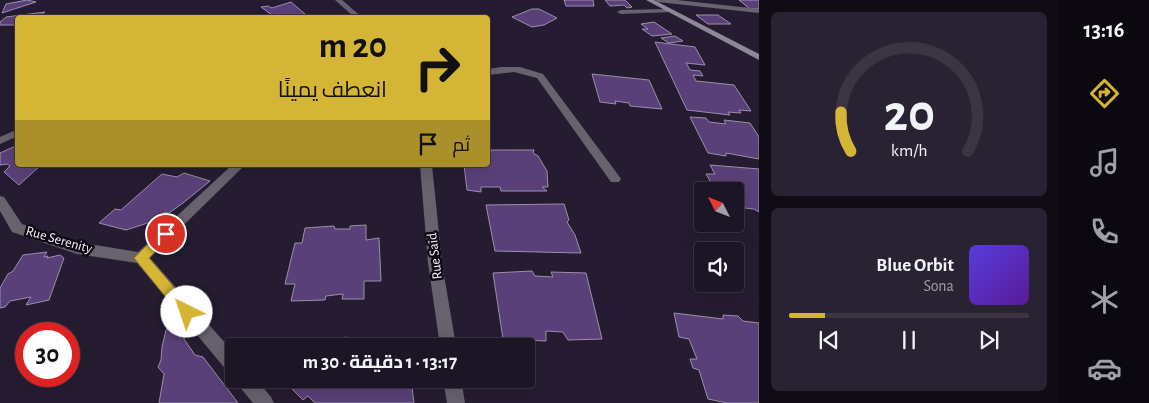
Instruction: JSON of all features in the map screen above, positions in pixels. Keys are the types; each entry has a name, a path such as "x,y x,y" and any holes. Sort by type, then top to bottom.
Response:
{"street":[{"path":"338,0 356,15"},
{"path":"649,0 759,57"},
{"path":"658,0 759,11"},
{"path":"621,12 669,11"},
{"path":"490,72 513,68 540,76 615,179"},
{"path":"2,140 15,129"},
{"path":"2,140 15,134"},
{"path":"225,356 141,258 237,167"},
{"name":"Rue Saïd","path":"426,167 435,263 447,338"},
{"name":"Rue Serenity","path":"0,200 17,228 77,248 141,258"},
{"path":"252,388 265,403"},
{"path":"454,388 456,403"}],"building":[{"path":"27,0 36,2 2,13 6,4"},
{"path":"564,0 593,0 594,6 566,6"},
{"path":"605,0 625,0 632,7 627,8 624,5 610,6"},
{"path":"739,0 759,0 759,9 750,9"},
{"path":"291,2 305,14 272,15 261,7 268,6 272,8"},
{"path":"532,9 539,9 557,18 544,25 532,27 512,17"},
{"path":"45,12 41,15 22,15"},
{"path":"696,15 718,15 731,24 708,24"},
{"path":"15,16 15,25 0,25 0,22 6,17"},
{"path":"654,22 672,34 652,36 642,29 648,29 641,24"},
{"path":"675,36 683,41 669,43 661,38"},
{"path":"655,42 695,47 705,65 686,63 690,70 700,71 703,76 693,75 696,81 734,85 751,111 739,110 741,113 728,112 730,115 687,110"},
{"path":"592,74 649,80 662,109 630,106 629,103 615,101 616,104 600,102"},
{"path":"690,117 706,118 709,122 726,124 724,120 750,123 759,137 759,159 726,153 726,156 708,153"},
{"path":"15,146 15,167 39,167 19,185 4,172 10,166 7,164 0,165 0,153"},
{"path":"491,150 534,150 533,153 538,156 547,171 548,187 542,187 547,191 501,191 500,187 481,187 481,192 467,190 464,167 490,167"},
{"path":"710,165 759,169 759,212 754,209 744,208 744,182 711,182 706,174 715,174"},
{"path":"184,173 210,181 169,213 165,212 154,221 126,230 99,223 115,209 121,210 162,174 177,177"},
{"path":"564,204 569,220 567,222 575,235 581,253 495,251 486,205"},
{"path":"366,225 366,240 379,238 381,281 364,281 364,299 342,299 343,294 326,296 325,300 291,301 295,284 285,284 295,243 302,243 305,228 334,226 335,229 350,229 350,226"},
{"path":"47,252 44,257 60,255 64,258 49,300 26,305 31,297 10,301 5,307 0,308 0,288 23,255"},
{"path":"532,271 535,276 553,277 551,272 586,273 602,339 568,340 563,332 546,331 546,341 535,340 535,338 503,338 493,273"},
{"path":"674,313 723,319 723,315 738,316 743,321 759,323 759,403 727,403 708,399 699,370 693,368 690,359 697,359 689,339 679,337"},
{"path":"175,322 184,333 184,339 195,355 203,357 238,403 159,403 164,374 158,367 166,330"},
{"path":"412,388 414,403 315,403 308,396 303,400 292,389"}],"route":[{"path":"166,234 141,258 187,312"}]}
